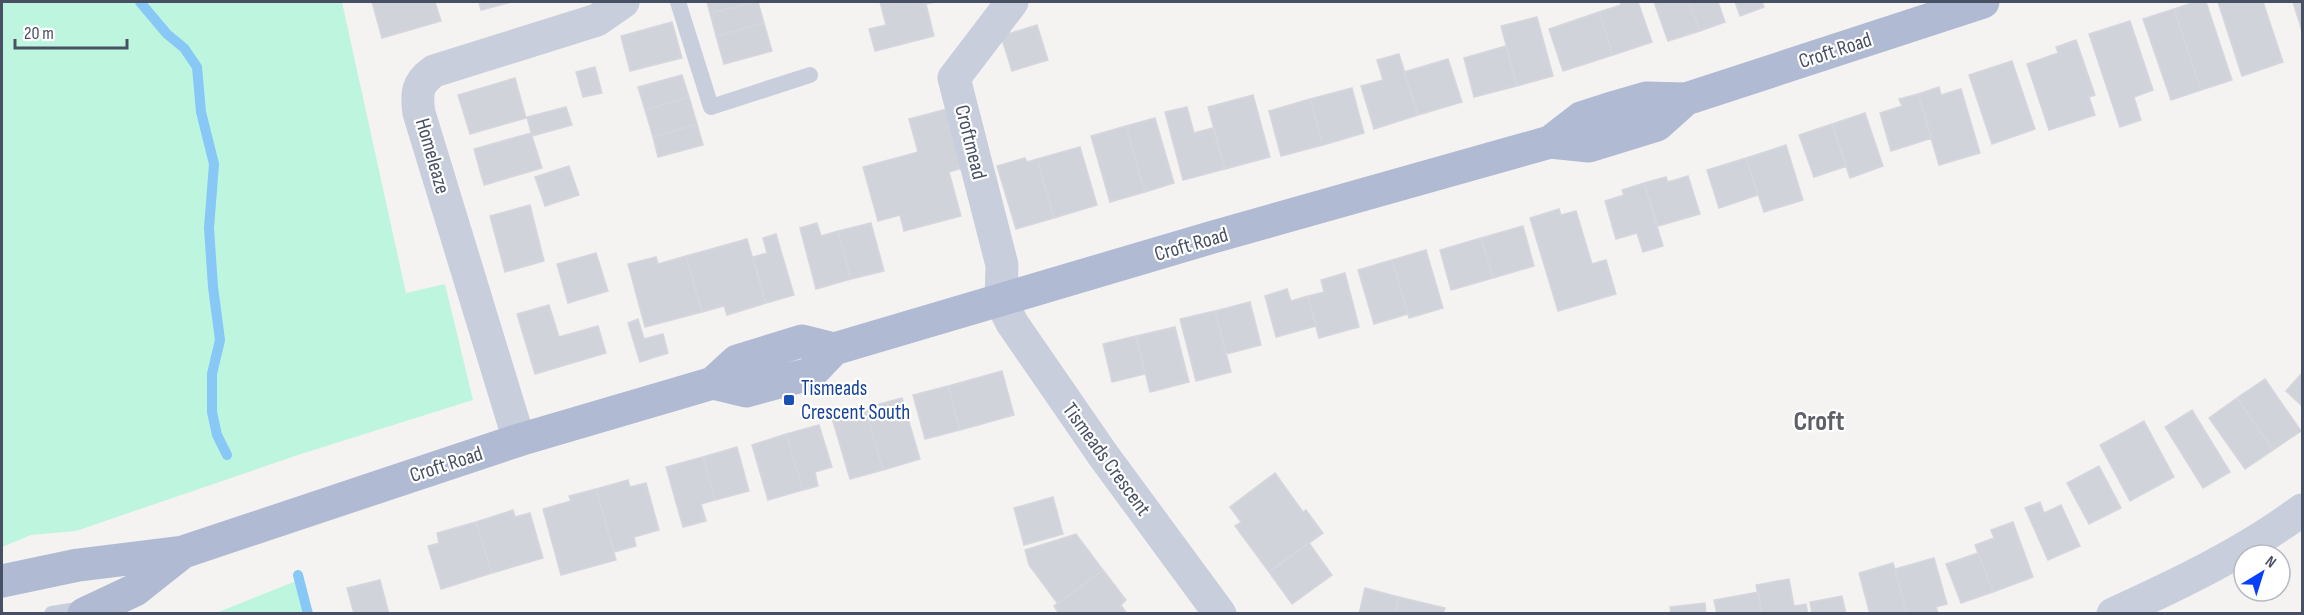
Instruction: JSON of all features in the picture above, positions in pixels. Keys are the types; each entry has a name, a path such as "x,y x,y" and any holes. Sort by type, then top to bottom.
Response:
{"main road":[{"name":"Croft Road","path":"2,581 78,565 183,552 519,440 713,383 746,392 810,374 834,349 1212,237 1550,142 1589,146 1657,125 1686,99 1967,4"},
{"name":"Croft Road","path":"92,610 135,590 183,552"}],"street":[{"name":"Homeleaze","path":"519,440 416,95 419,85 434,71 597,20 623,2"},
{"name":"Croftmead","path":"1001,301 1002,265 954,78 1012,2"},
{"name":"Tismeads Crescent","path":"1001,301 1023,342 1102,456 1220,614"},
{"path":"2113,614 2218,564 2275,530 2302,510"}],"lane":[{"path":"678,2 711,106 810,75"},
{"path":"52,614 92,610"}],"green space":[{"path":"2,2 342,2 406,293 445,284 473,400 301,454 76,531 31,535 2,547"},
{"path":"296,581 303,613 216,613"}],"building":[{"path":"372,2 435,2 441,21 382,38"},
{"path":"479,2 512,2 481,10"},
{"path":"707,2 754,2 710,13"},
{"path":"758,2 764,23 716,36 710,13"},
{"path":"880,2 935,2 926,4 934,36 875,51 869,29 886,25"},
{"path":"1620,2 1638,2 1652,42 1613,55 1599,12 1621,5"},
{"path":"1654,2 1689,2 1700,31 1668,41"},
{"path":"1689,2 1718,2 1725,22 1700,31"},
{"path":"1735,2 1762,2 1764,7 1740,16"},
{"path":"2195,2 2206,2 2232,80 2201,90 2174,9"},
{"path":"2218,2 2263,2 2283,62 2242,76"},
{"path":"2293,2 2302,2 2302,31"},
{"path":"2174,9 2201,90 2171,100 2143,19"},
{"path":"1599,12 1613,55 1563,71 1549,29"},
{"path":"1537,17 1553,76 1517,86 1501,26"},
{"path":"2130,21 2153,90 2134,97 2141,120 2120,127 2089,34"},
{"path":"672,22 682,58 630,71 621,36"},
{"path":"764,23 772,51 724,64 716,36"},
{"path":"1037,25 1048,60 1012,71 1001,36"},
{"path":"2076,40 2095,95 2089,97 2095,115 2049,130 2027,64 2058,53 2056,47"},
{"path":"1506,46 1517,86 1474,97 1464,58"},
{"path":"1399,54 1418,115 1374,129 1361,86 1383,80 1377,60"},
{"path":"1448,59 1462,102 1418,115 1404,72"},
{"path":"2012,61 2035,129 1992,144 1969,75"},
{"path":"595,67 602,93 583,97 576,72"},
{"path":"682,75 689,97 645,110 638,87"},
{"path":"515,78 526,118 470,134 458,95"},
{"path":"1939,87 1941,95 1961,89 1980,153 1939,165 1918,94"},
{"path":"1352,88 1364,133 1323,145 1310,99"},
{"path":"1918,94 1932,138 1891,151 1880,113 1902,106 1899,99"},
{"path":"1253,95 1270,157 1225,169 1208,107"},
{"path":"689,97 697,124 653,137 645,110"},
{"path":"1310,99 1323,145 1281,156 1269,111"},
{"path":"566,107 572,125 532,136 527,117"},
{"path":"1187,107 1194,133 1213,128 1225,169 1183,180 1165,112"},
{"path":"947,109 963,168 949,172 961,216 904,231 900,215 878,221 863,167 918,152 909,119"},
{"path":"1865,113 1883,166 1850,178 1832,124"},
{"path":"1155,118 1174,183 1145,192 1126,126"},
{"path":"697,124 703,145 658,157 653,137"},
{"path":"1832,124 1847,166 1814,177 1799,135"},
{"path":"1126,126 1145,192 1110,202 1091,136"},
{"path":"531,133 542,168 484,185 474,149"},
{"path":"1786,145 1803,200 1764,212 1746,158"},
{"path":"1080,147 1097,205 1054,218 1037,159"},
{"path":"1025,158 1027,162 1037,159 1054,218 1016,229 997,166"},
{"path":"1746,158 1758,195 1719,208 1707,170"},
{"path":"569,166 579,195 545,206 535,177"},
{"path":"1688,176 1700,214 1658,226 1644,183 1666,177 1668,182"},
{"path":"1644,183 1663,246 1643,252 1637,233 1616,239 1605,201 1624,195 1622,190"},
{"path":"530,205 544,261 505,272 490,216"},
{"path":"1559,209 1561,215 1576,211 1592,264 1606,260 1616,294 1558,311 1530,218"},
{"path":"817,223 821,236 838,231 851,279 816,289 800,228"},
{"path":"871,223 884,271 851,279 838,231"},
{"path":"1523,226 1534,266 1493,278 1481,238"},
{"path":"776,234 794,295 766,303 753,257 767,253 763,238"},
{"path":"1481,238 1493,278 1451,290 1440,250"},
{"path":"747,239 766,303 727,315 724,306 702,312 686,256"},
{"path":"1426,250 1443,308 1409,318 1392,260"},
{"path":"596,253 608,291 568,303 557,264"},
{"path":"686,256 702,312 645,327 628,264 656,257 658,264"},
{"path":"1392,260 1408,314 1374,324 1358,270"},
{"path":"1345,273 1359,327 1319,338 1308,296 1324,292 1321,280"},
{"path":"1287,289 1291,301 1308,296 1316,326 1276,337 1265,296"},
{"path":"1250,302 1261,345 1226,354 1215,311"},
{"path":"549,305 559,337 598,326 606,353 535,374 517,314"},
{"path":"1215,311 1231,372 1196,381 1180,319"},
{"path":"638,319 644,339 663,334 668,353 640,362 628,323"},
{"path":"1175,327 1189,382 1150,392 1136,336"},
{"path":"1136,336 1145,374 1112,382 1103,344"},
{"path":"1002,371 1014,415 960,430 948,386"},
{"path":"2302,373 2302,406 2286,391"},
{"path":"2265,379 2301,431 2273,450 2237,398"},
{"path":"948,386 960,430 925,439 913,395"},
{"path":"902,398 920,459 883,470 865,408"},
{"path":"2237,398 2273,450 2245,469 2209,418"},
{"path":"865,408 883,470 850,479 832,418"},
{"path":"2192,410 2230,472 2203,488 2165,427"},
{"path":"2144,421 2174,477 2130,501 2100,445"},
{"path":"819,425 832,467 815,472 818,486 803,490 786,434"},
{"path":"786,434 803,490 768,500 752,445"},
{"path":"737,447 749,491 715,500 703,457"},
{"path":"703,457 715,500 701,504 706,521 683,527 666,467"},
{"path":"2099,466 2121,508 2089,524 2067,483"},
{"path":"1275,473 1303,512 1306,510 1323,533 1269,572 1235,526 1241,522 1230,507"},
{"path":"628,480 630,487 646,483 659,530 634,537 636,546 614,552 596,489"},
{"path":"596,489 616,560 561,575 543,509 571,501 569,496"},
{"path":"1053,497 1063,534 1024,545 1014,508"},
{"path":"2040,502 2044,513 2061,505 2080,546 2048,560 2025,508"},
{"path":"513,510 515,517 530,513 543,558 492,573 476,522"},
{"path":"476,522 492,573 441,589 428,546 439,543 437,533"},
{"path":"2013,522 2033,577 1993,592 1975,545 1994,538 1991,530"},
{"path":"1076,534 1103,570 1058,604 1029,565 1025,550"},
{"path":"1309,543 1332,575 1292,604 1269,572"},
{"path":"1978,553 1993,592 1961,603 1946,564"},
{"path":"1934,558 1947,604 1936,607 1938,613 1934,614 1907,614 1895,569"},
{"path":"1893,563 1907,614 1870,614 1859,573"},
{"path":"1103,570 1126,600 1121,605 1127,614 1059,614 1054,606"},
{"path":"1789,579 1794,606 1806,604 1808,614 1762,614 1756,585"},
{"path":"380,580 389,614 354,614 347,588"},
{"path":"1365,588 1399,597 1395,614 1359,614"},
{"path":"1758,592 1762,614 1717,614 1714,600"},
{"path":"1842,596 1846,614 1812,614 1810,602"},
{"path":"1399,597 1445,608 1443,614 1395,614"},
{"path":"1705,603 1706,614 1671,614 1670,607"}],"waterway":[{"path":"140,2 167,34 184,48 197,67 201,112 214,164 209,228 220,340 212,374 212,412 217,435 227,455"},
{"path":"298,575 308,614"}],"place":[{"name":"Tismeads Crescent South","path":"789,400"}],"district":[{"name":"Croft","path":"1819,421"}]}
